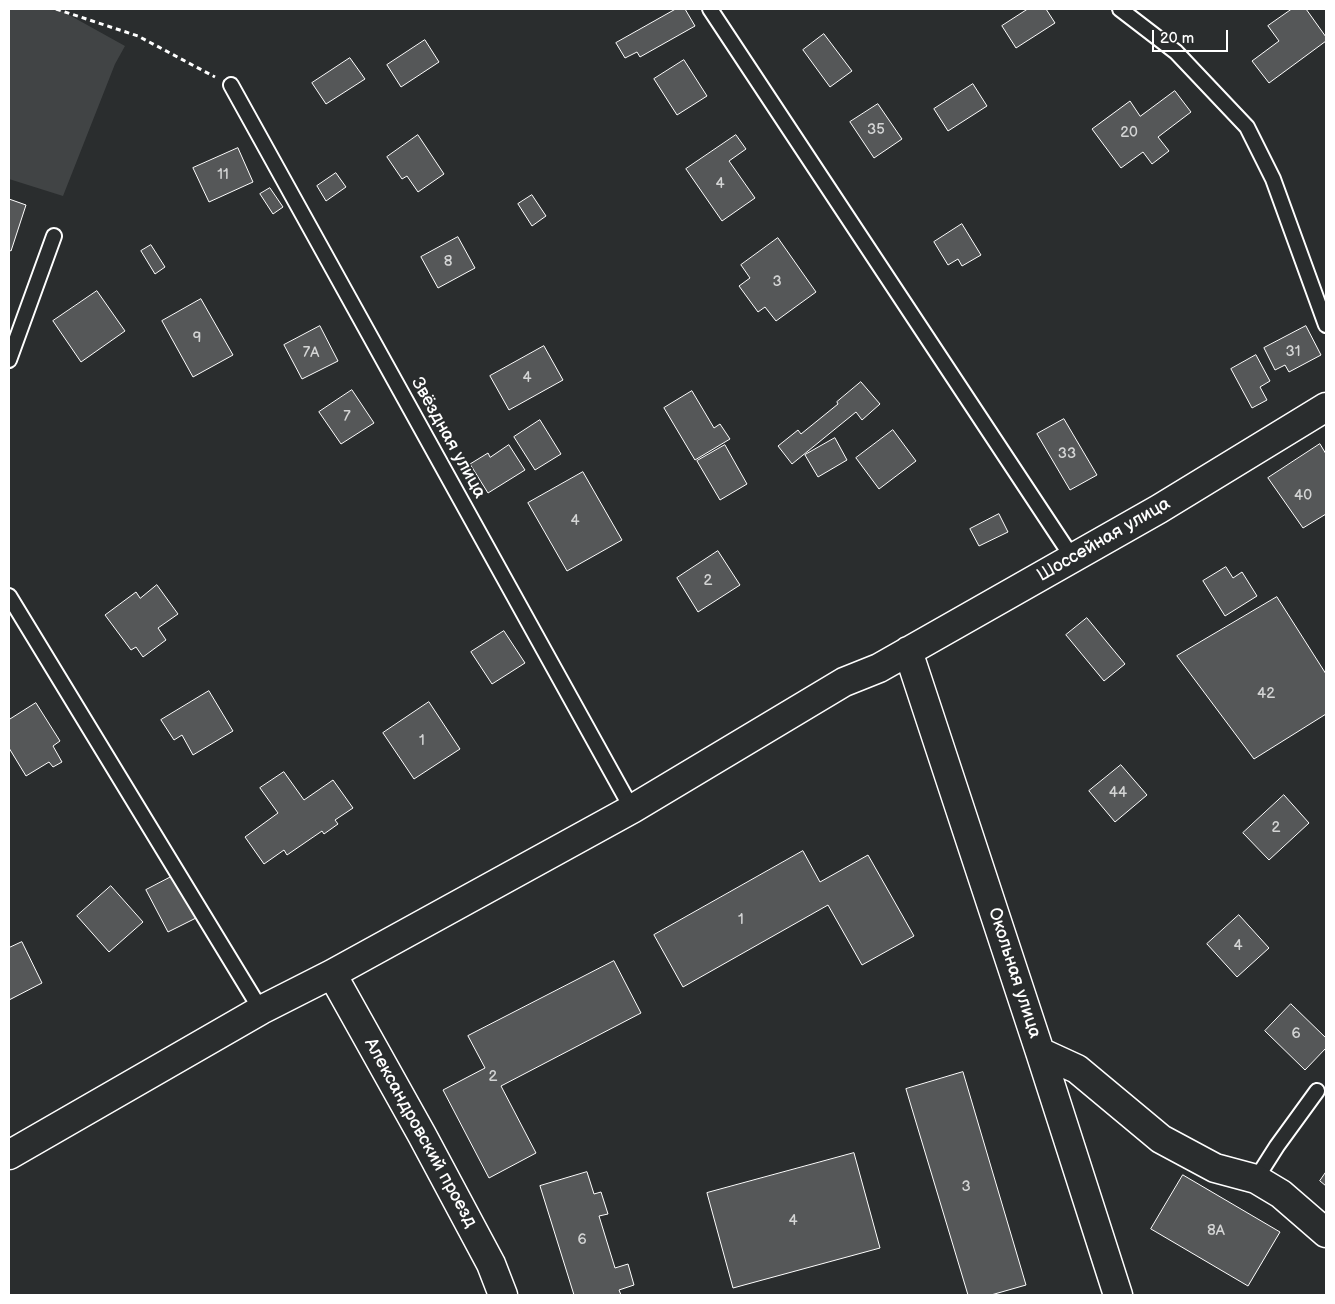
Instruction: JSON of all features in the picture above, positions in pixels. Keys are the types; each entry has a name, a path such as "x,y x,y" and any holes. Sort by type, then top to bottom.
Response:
{"street":[{"name":"Шоссейная улица","path":"9,1154 261,1010 332,974 632,809 844,682 878,668 1159,509 1326,407"},
{"name":"Окольная улица","path":"908,651 1118,1295"},
{"name":"Александровский проезд","path":"332,974 422,1135 491,1264 502,1295"},
{"path":"1040,1052 1077,1069 1161,1139 1216,1168 1256,1178 1281,1194 1326,1233"}],"lane":[{"path":"710,9 1072,557"},
{"path":"1120,9 1176,52 1247,127 1273,179 1326,325"},
{"name":"Звёздная улица","path":"232,86 632,809"},
{"path":"9,360 54,236"},
{"path":"9,596 261,1010"},
{"path":"1256,1178 1317,1091"}],"path":[{"path":"56,9 138,36 232,86"}],"shaded area":[{"path":"9,9 61,9 125,46 115,64 63,196 9,179"}],"building":[{"path":"676,9 685,9 695,26 640,57 637,52 625,58 616,43"},
{"path":"1028,9 1046,9 1055,23 1016,48 1002,26"},
{"path":"1292,9 1306,9 1326,37 1326,41 1269,83 1252,61 1279,41 1268,26"},
{"path":"824,34 852,71 830,87 803,50"},
{"path":"425,40 439,62 401,87 387,65"},
{"path":"350,58 365,79 326,104 312,83"},
{"path":"684,60 707,96 677,115 654,79"},
{"path":"973,84 987,106 948,131 934,109"},
{"path":"1175,91 1191,112 1158,137 1169,151 1152,164 1143,152 1121,168 1092,129 1130,101 1140,116"},
{"path":"878,104 902,139 874,158 850,122"},
{"path":"418,135 444,174 418,192 407,176 402,179 387,157"},
{"path":"736,135 746,149 729,161 755,198 722,221 686,169"},
{"path":"238,148 253,182 209,202 193,168"},
{"path":"336,173 346,187 326,201 317,186"},
{"path":"270,188 283,207 273,214 260,194"},
{"path":"532,195 546,216 532,226 518,204"},
{"path":"9,199 26,205 11,251 9,250"},
{"path":"962,224 981,255 962,266 958,259 948,265 934,242"},
{"path":"458,237 475,268 438,288 421,257"},
{"path":"778,238 816,292 776,321 765,307 758,312 739,286 750,278 741,265"},
{"path":"151,245 165,267 155,274 141,251"},
{"path":"97,291 125,331 81,362 53,321"},
{"path":"201,299 233,355 193,377 162,321"},
{"path":"320,326 338,361 302,379 284,345"},
{"path":"1306,326 1321,355 1289,372 1285,365 1275,370 1264,348"},
{"path":"544,346 563,380 509,410 490,376"},
{"path":"1256,355 1270,381 1260,387 1267,400 1252,408 1231,369"},
{"path":"861,382 880,404 862,420 856,412 792,464 778,446 798,430 801,434 838,404 837,402"},
{"path":"352,390 374,423 341,444 319,412"},
{"path":"692,391 714,428 720,424 730,439 695,460 664,408"},
{"path":"1064,419 1097,475 1070,490 1037,434"},
{"path":"540,420 561,454 535,470 514,437"},
{"path":"893,430 916,461 879,489 856,458"},
{"path":"835,438 847,460 818,477 805,455"},
{"path":"1320,444 1326,454 1326,514 1303,528 1268,478"},
{"path":"509,445 525,470 488,493 470,464 488,453 490,457"},
{"path":"725,445 747,484 720,500 697,461"},
{"path":"583,472 622,540 567,571 528,503"},
{"path":"999,514 1008,532 979,546 970,529"},
{"path":"718,551 740,585 698,612 677,578"},
{"path":"1226,567 1233,578 1242,572 1257,596 1225,616 1203,581"},
{"path":"157,585 178,614 158,628 166,640 143,657 136,647 131,650 105,615 136,592 140,598"},
{"path":"1277,597 1326,674 1326,714 1254,759 1177,656"},
{"path":"1087,618 1125,664 1104,681 1066,635"},
{"path":"504,631 525,663 492,684 471,652"},
{"path":"209,691 233,731 193,755 182,735 174,740 161,720"},
{"path":"429,702 460,749 414,779 383,733"},
{"path":"36,703 60,741 53,746 62,762 53,767 49,762 26,776 9,748 9,720"},
{"path":"1121,765 1147,795 1115,822 1089,791"},
{"path":"284,772 304,800 333,780 353,808 335,820 338,824 324,834 322,831 287,855 284,850 264,864 245,837 278,813 260,788"},
{"path":"1284,795 1309,823 1269,860 1243,833"},
{"path":"803,851 820,882 868,855 914,936 862,965 828,905 683,987 654,935"},
{"path":"173,876 196,918 168,932 146,890"},
{"path":"111,886 143,922 109,952 77,916"},
{"path":"1239,915 1269,948 1237,977 1207,944"},
{"path":"22,942 42,983 9,1000 9,948"},
{"path":"614,961 641,1013 501,1086 536,1153 489,1178 443,1090 485,1068 468,1036"},
{"path":"1291,1004 1326,1038 1326,1048 1305,1070 1265,1031"},
{"path":"963,1072 1026,1285 991,1295 968,1295 906,1089"},
{"path":"854,1153 880,1248 733,1288 707,1193"},
{"path":"587,1172 594,1194 601,1192 608,1214 599,1216 615,1268 628,1264 634,1285 619,1290 621,1295 574,1295 540,1186"},
{"path":"1326,1172 1326,1186 1320,1181"},
{"path":"1183,1175 1280,1232 1248,1286 1151,1229"}]}
